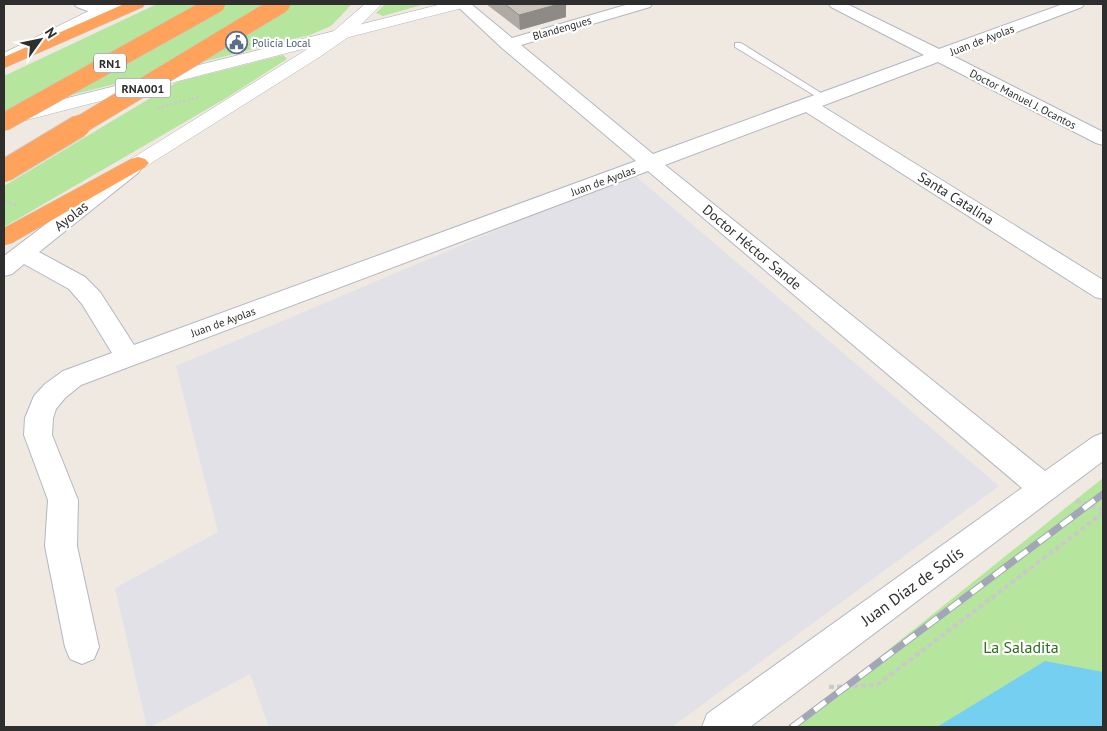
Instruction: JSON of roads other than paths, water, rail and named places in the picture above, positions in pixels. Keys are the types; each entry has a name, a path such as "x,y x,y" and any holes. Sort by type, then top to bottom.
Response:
{"highway":[{"path":"4,61 137,4"},
{"name":"RN1","path":"4,121 216,4"},
{"name":"RN1","path":"4,153 259,4"},
{"name":"RNA001","path":"4,171 282,4"},
{"path":"4,238 138,163"}],"main road":[{"path":"138,163 292,67 341,34 374,4"},
{"path":"4,121 461,4"},
{"path":"4,61 108,7"}],"street":[{"path":"82,4 84,6 108,7"},
{"name":"Doctor Héctor Sande","path":"461,4 1044,488"},
{"name":"Blandengues","path":"508,44 644,4"},
{"name":"Doctor Manuel J. Ocantos","path":"836,4 1103,140"},
{"name":"Juan de Ayolas","path":"82,647 60,546 63,500 38,435 38,418 44,404 55,390 72,378 1077,4"},
{"name":"Santa Catalina","path":"817,102 1103,291"},
{"name":"Ayolas","path":"4,268 138,163"},
{"path":"24,254 77,283 91,298 128,357"},
{"name":"Juan Díaz de Solís","path":"720,727 1103,445"}],"lane":[{"path":"738,45 817,102"}],"water":[{"path":"1045,661 1103,672 1103,727 937,727"}],"railway":[{"path":"792,727 1103,494"}],"place":[{"name":"Policía Local","path":"236,43"}],"park label":[{"name":"La Saladita","path":"1021,647"}]}
